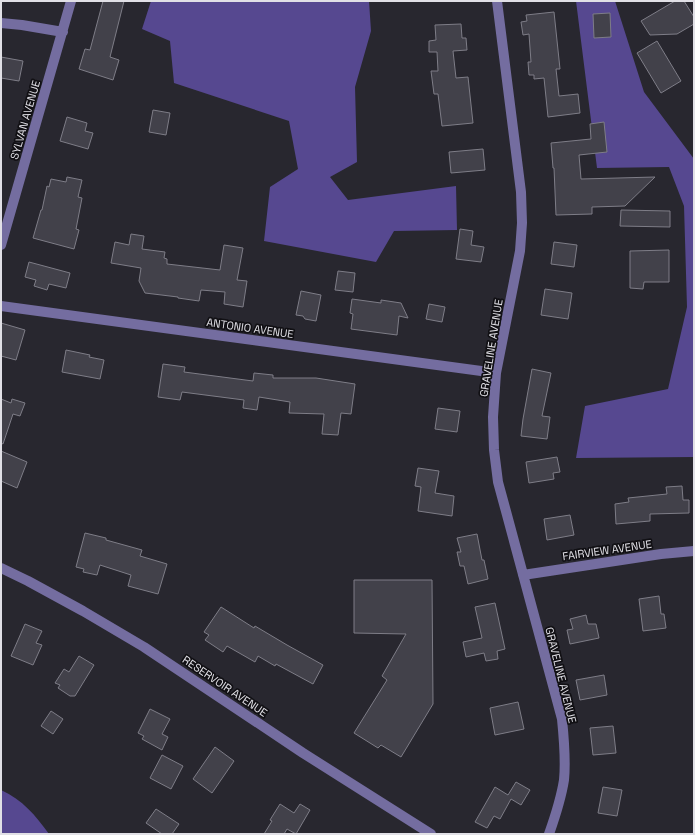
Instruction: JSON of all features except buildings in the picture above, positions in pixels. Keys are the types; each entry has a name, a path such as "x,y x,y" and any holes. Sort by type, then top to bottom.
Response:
{"street":[{"name":"SYLVAN AVENUE","path":"1,245 71,1"},
{"name":"GRAVELINE AVENUE","path":"497,1 521,192 522,223 520,251 496,373 492,417 494,450 498,482 562,719 564,780 558,807 549,834"},
{"path":"1,23 63,32"},
{"name":"ANTONIO AVENUE","path":"1,306 496,373"},
{"name":"FAIRVIEW AVENUE","path":"523,575 694,550"},
{"name":"RESERVOIR AVENUE","path":"1,568 76,607 144,647 303,753 431,834"}],"shaded area":[{"path":"151,1 369,1 371,31 355,87 357,162 330,177 348,200 456,186 457,230 394,231 376,262 264,241 270,187 298,169 289,121 174,83 170,41 142,29"},
{"path":"576,1 615,1 644,92 694,159 694,457 576,458 585,406 668,389 687,307 684,206 669,167 597,168"},
{"path":"1,790 22,803 49,834 1,834"}]}
